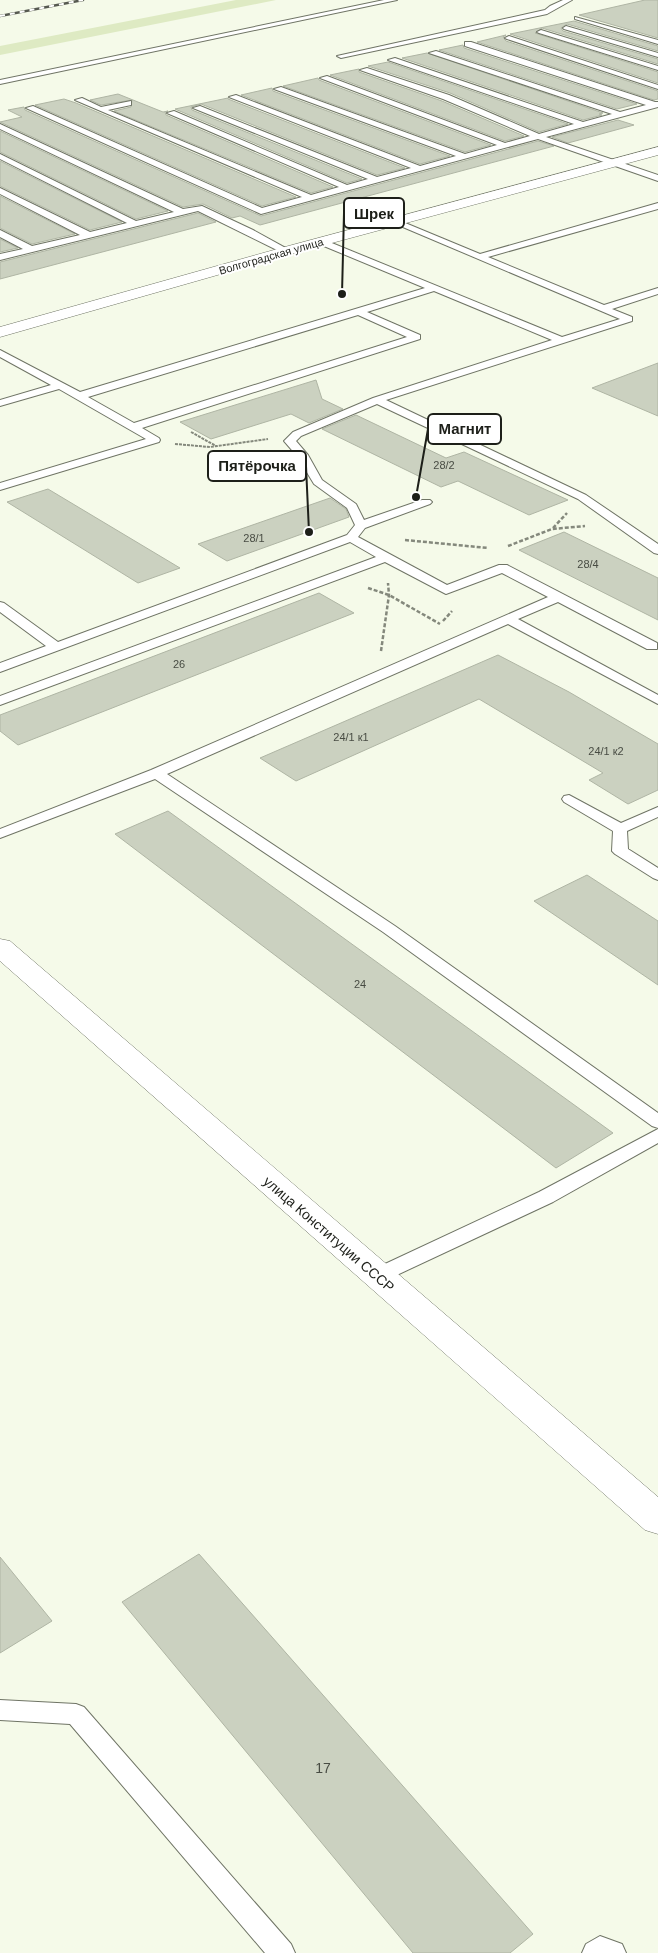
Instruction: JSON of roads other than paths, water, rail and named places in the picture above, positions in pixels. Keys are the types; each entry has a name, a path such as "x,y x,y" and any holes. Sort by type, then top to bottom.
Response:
{"main road":[{"name":"Волгоградская улица","path":"0,332 286,251 658,151"},
{"name":"улица Конституции СССР","path":"0,947 658,1519"}],"lane":[{"path":"0,82 394,0"},
{"path":"340,56 547,12 552,7 569,0"},
{"path":"577,18 658,42"},
{"path":"566,28 658,55"},
{"path":"541,32 658,68"},
{"path":"509,38 658,87"},
{"path":"468,44 657,104"},
{"path":"433,53 619,114"},
{"path":"392,60 581,124"},
{"path":"364,70 446,97 537,136 658,178"},
{"path":"324,78 504,145"},
{"path":"278,89 464,156"},
{"path":"233,97 418,168"},
{"path":"79,100 311,198"},
{"path":"100,109 128,103"},
{"path":"30,108 261,211 657,104"},
{"path":"197,108 377,180"},
{"path":"171,113 347,188"},
{"path":"0,126 182,212"},
{"path":"0,156 136,224"},
{"path":"0,191 88,236"},
{"path":"479,257 658,206"},
{"path":"0,257 199,208 286,251"},
{"path":"38,258 210,214"},
{"path":"362,525 352,506 318,482 302,455 290,441 297,434 377,400 629,319 395,222"},
{"path":"0,233 30,250"},
{"path":"322,242 560,340"},
{"path":"79,396 435,288"},
{"path":"604,308 658,291"},
{"path":"133,427 416,337 358,311"},
{"path":"0,353 155,440 0,487"},
{"path":"0,403 60,386"},
{"path":"377,400 582,497 658,550"},
{"path":"0,668 351,538 362,525 426,502"},
{"path":"351,538 446,590 503,568 652,646"},
{"path":"0,701 386,558"},
{"path":"0,834 156,773 558,598"},
{"path":"0,606 57,648"},
{"path":"509,618 658,700"},
{"path":"156,773 389,929 658,1122"},
{"path":"569,799 620,829"},
{"path":"620,829 658,811"},
{"path":"620,829 620,851 658,875"},
{"path":"377,1276 546,1197 658,1135"},
{"path":"0,1710 76,1714 282,1953"},
{"path":"595,1953 600,1949 614,1953"}],"railway":[{"path":"0,16 83,0"}],"place":[{"name":"Шрек","path":"342,294"},
{"name":"Магнит","path":"416,497"},
{"name":"Пятёрочка","path":"309,532"}]}
